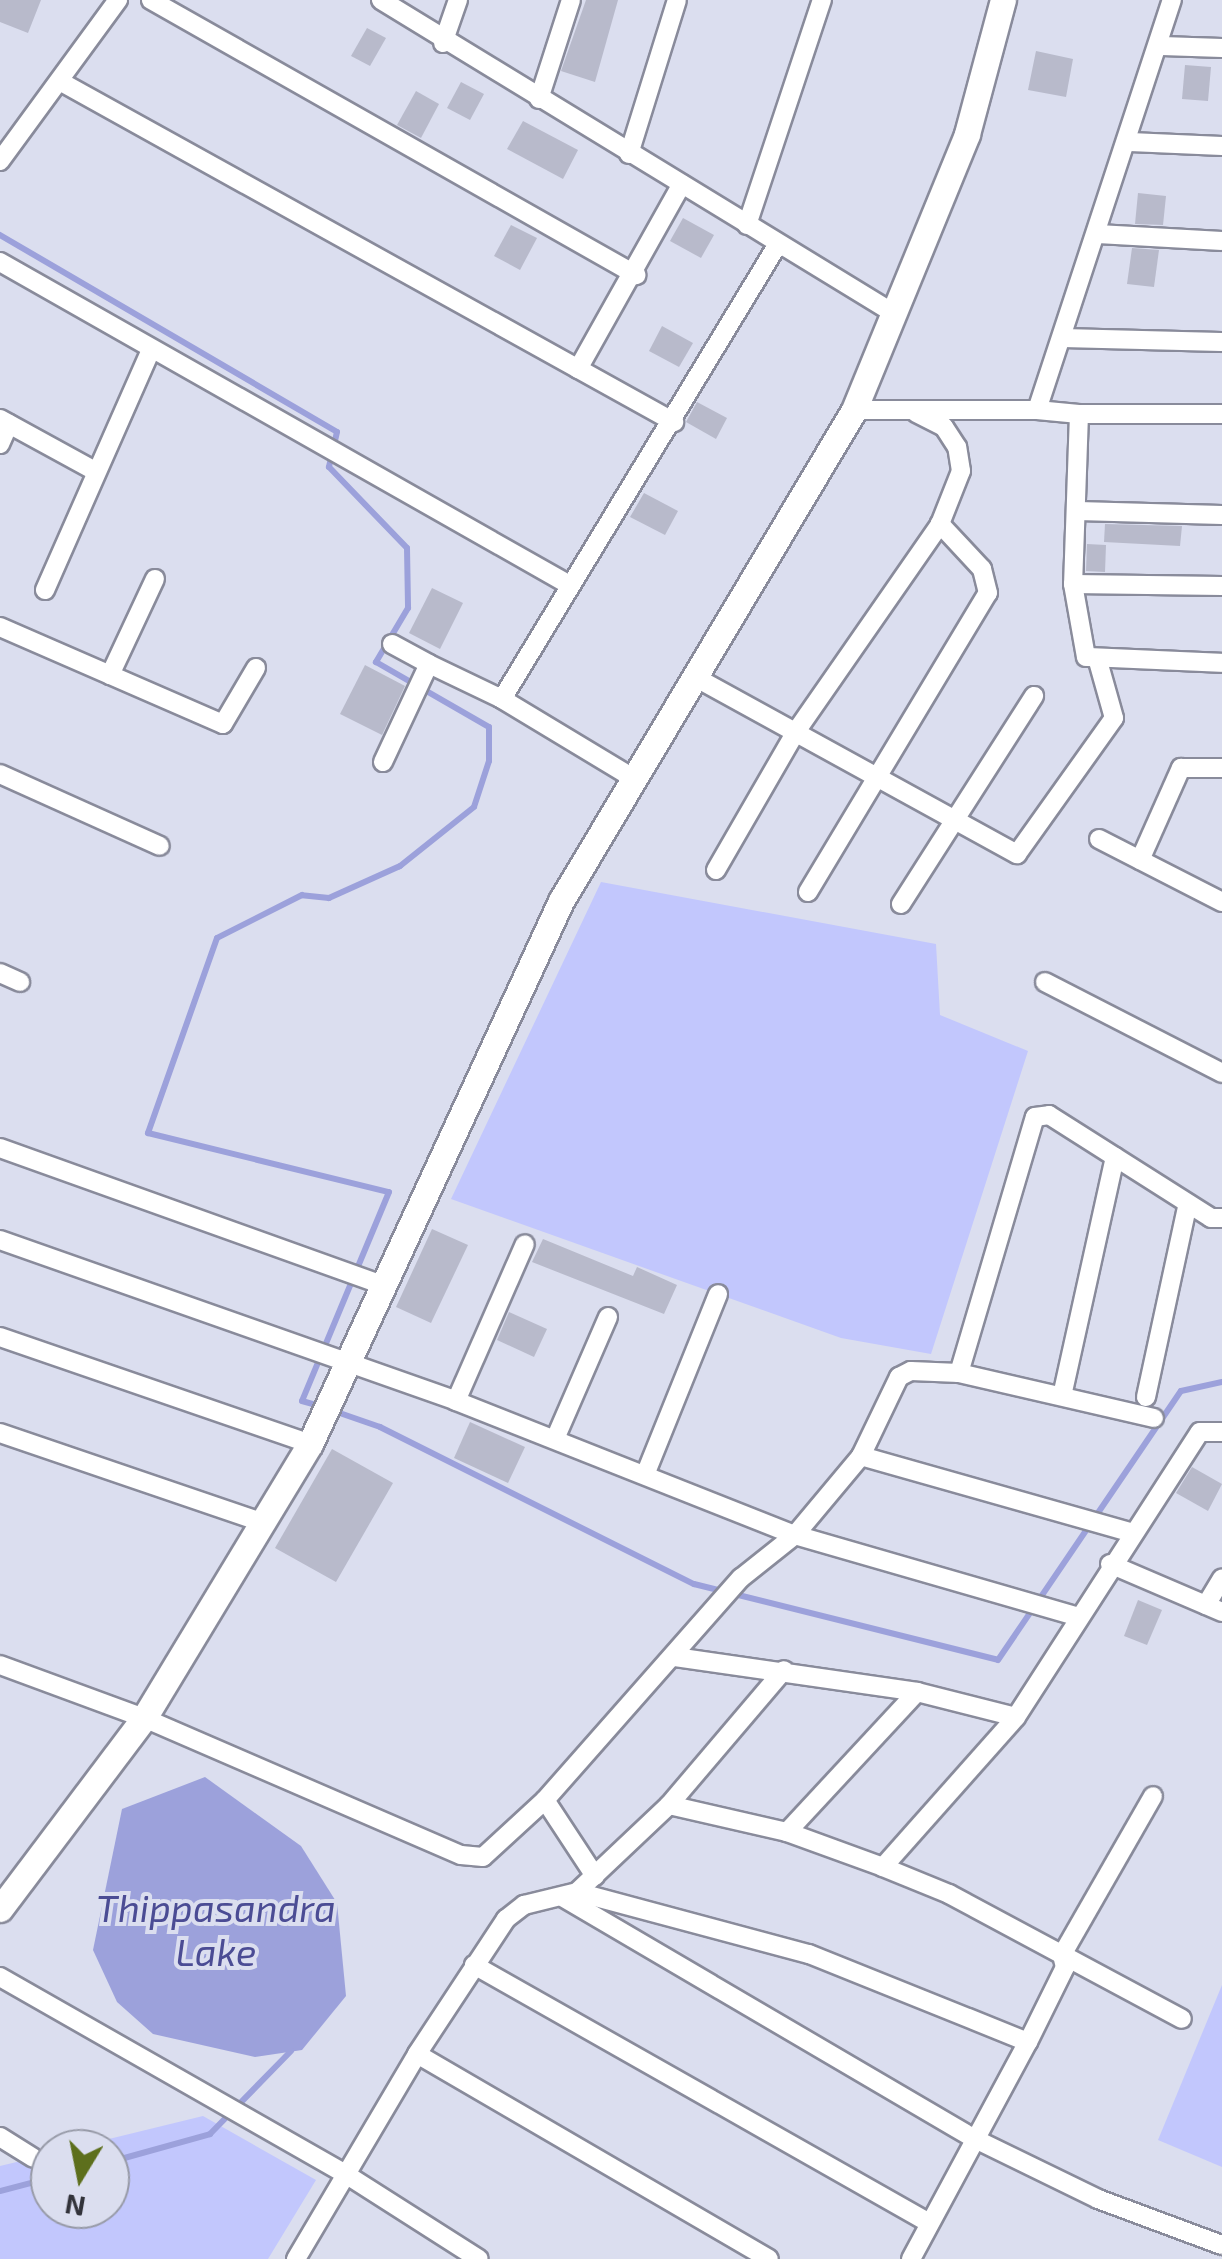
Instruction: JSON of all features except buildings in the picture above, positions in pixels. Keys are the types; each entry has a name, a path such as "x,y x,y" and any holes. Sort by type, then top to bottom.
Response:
{"main road":[{"path":"0,1909 144,1718 314,1436 561,901 854,410 967,134 1003,0"}],"street":[{"path":"0,161 63,82 118,0"},
{"path":"151,0 636,275"},
{"path":"381,0 443,43 894,314"},
{"path":"443,43 458,0"},
{"path":"538,100 572,0"},
{"path":"629,154 677,0"},
{"path":"746,226 822,0"},
{"path":"1037,410 1162,46 1172,0"},
{"path":"1162,46 1222,48"},
{"path":"63,82 674,422"},
{"path":"1130,142 1222,146"},
{"path":"578,369 636,275 682,184"},
{"path":"1098,234 1222,241"},
{"path":"502,700 566,584 674,422 778,244"},
{"path":"0,262 566,584"},
{"path":"1062,338 1222,342"},
{"path":"45,590 93,470 151,350"},
{"path":"854,410 1222,414"},
{"path":"716,870 795,733 940,524 962,462 944,427 914,412"},
{"path":"1078,414 1073,584 1084,651 1098,661 1222,664"},
{"path":"0,444 4,422 93,470"},
{"path":"1078,511 1222,515"},
{"path":"808,892 988,593 982,569 940,524"},
{"path":"110,675 155,579"},
{"path":"1073,584 1222,586"},
{"path":"0,628 223,724 256,668"},
{"path":"392,644 426,668 502,700 633,778"},
{"path":"693,676 1011,854 1022,853 1114,718 1098,661"},
{"path":"383,762 426,668"},
{"path":"901,904 1034,696"},
{"path":"1140,860 1180,768 1222,768"},
{"path":"0,774 160,846"},
{"path":"1099,839 1222,902"},
{"path":"0,973 20,982"},
{"path":"1045,982 1222,1073"},
{"path":"959,1373 1035,1117 1049,1115 1188,1203 1222,1218"},
{"path":"0,1148 382,1284"},
{"path":"1062,1396 1115,1157"},
{"path":"1146,1397 1188,1203"},
{"path":"0,1240 456,1401 795,1536 1079,1617"},
{"path":"456,1401 524,1244"},
{"path":"645,1475 718,1294"},
{"path":"554,1439 608,1317"},
{"path":"0,1338 314,1436"},
{"path":"0,1664 144,1718 472,1858 483,1857 545,1800 741,1578 795,1536 861,1456 904,1372 959,1373 1154,1418"},
{"path":"0,1432 264,1523"},
{"path":"884,1866 1016,1717 1130,1532 1200,1432 1222,1432"},
{"path":"861,1456 1130,1532"},
{"path":"1110,1564 1214,1608 1222,1578"},
{"path":"675,1657 917,1692 1016,1717"},
{"path":"296,2259 474,1965 524,1906 570,1895 595,1876 669,1805 784,1670"},
{"path":"787,1832 917,1692"},
{"path":"912,2259 926,2222 1028,2042 1065,1966 1062,1955 1153,1796"},
{"path":"545,1800 595,1876"},
{"path":"669,1805 787,1832 884,1866 1182,2020"},
{"path":"570,1895 809,1954 1028,2042"},
{"path":"570,1895 974,2138 1098,2198 1222,2245"},
{"path":"474,1965 926,2222"},
{"path":"0,1977 346,2175 479,2259"},
{"path":"417,2054 769,2259"},
{"path":"0,2136 30,2156"}],"shaded area":[{"path":"601,882 936,944 940,1015 1028,1051 931,1354 841,1338 451,1199"},
{"path":"1222,1985 1222,2167 1158,2140"},
{"path":"203,2116 316,2180 268,2259 0,2259 0,2166 30,2159 30,2229 130,2229 130,2134"}],"water":[{"name":"Thippasandra Lake","path":"205,1777 301,1846 337,1903 346,1996 302,2050 255,2057 153,2034 117,2002 93,1950 122,1809"}],"waterway":[{"path":"0,235 337,432 329,467 407,548 408,608 376,662 489,727 489,761 474,807 400,866 329,898 302,895 217,938 148,1133 389,1192 302,1401 319,1406"},
{"path":"331,1410 380,1427 694,1584 998,1660 1181,1391 1222,1382"},
{"path":"130,2156 210,2134 291,2051"},
{"path":"0,2191 30,2183"}]}
